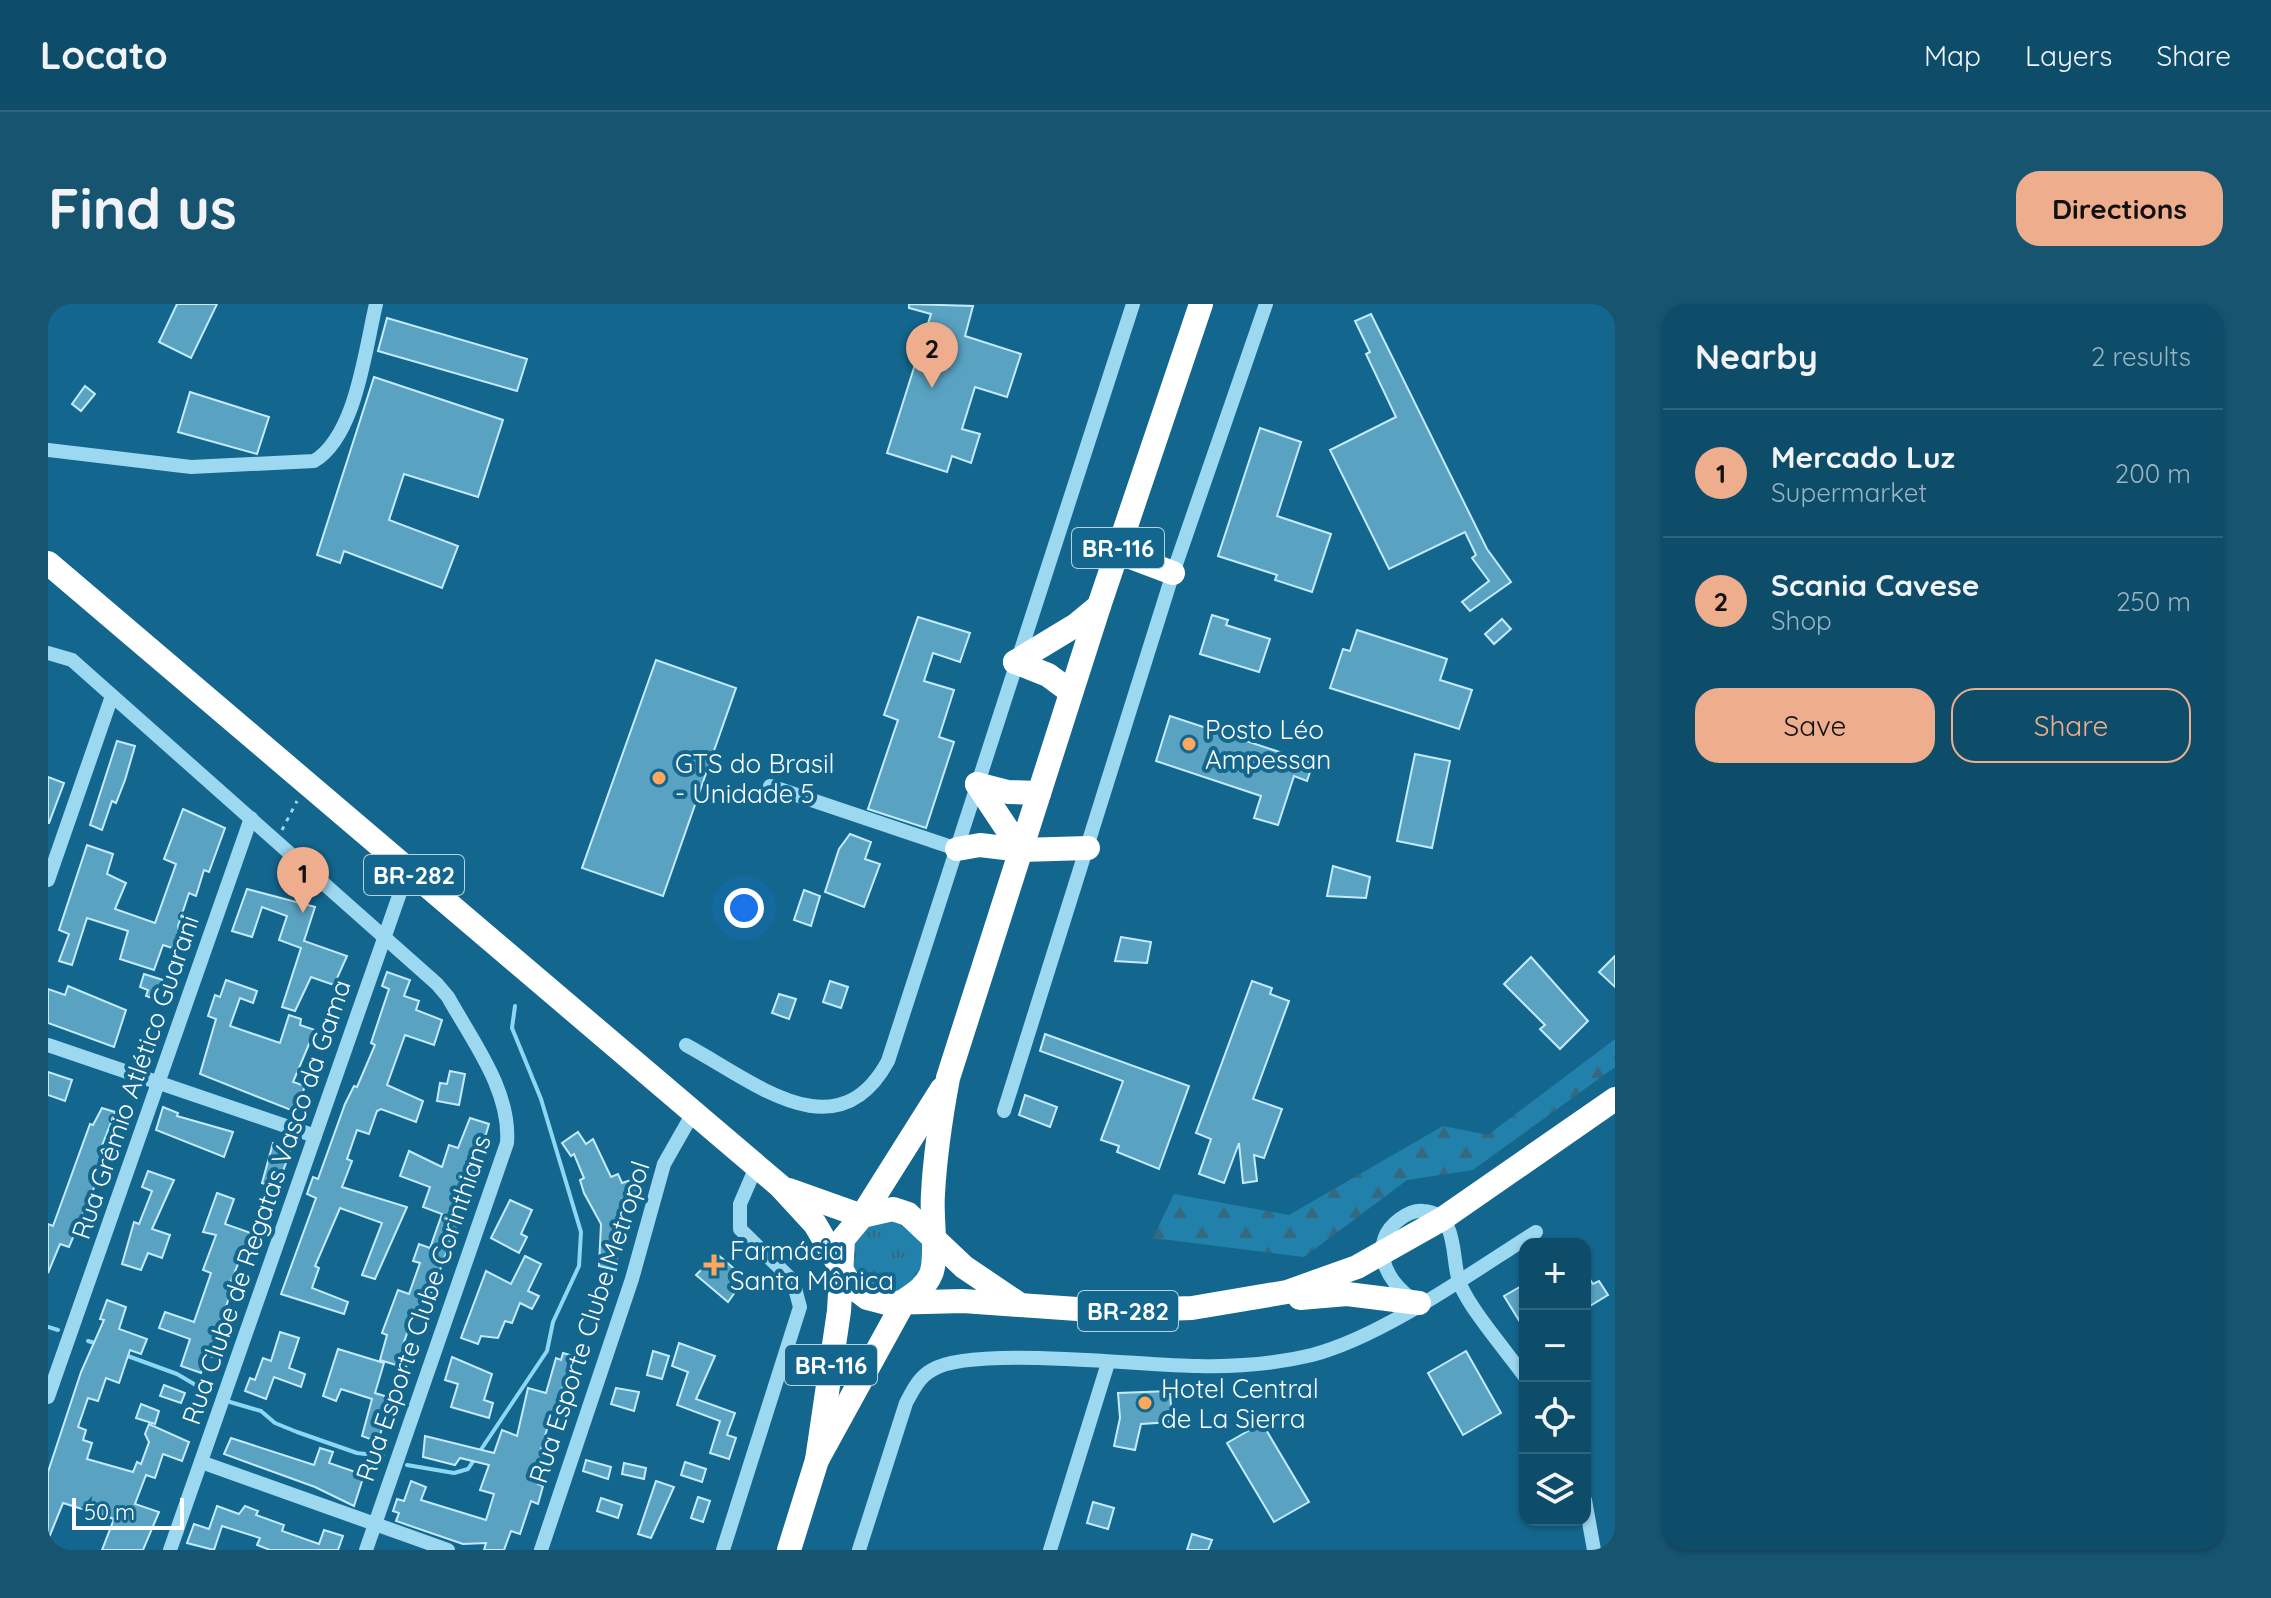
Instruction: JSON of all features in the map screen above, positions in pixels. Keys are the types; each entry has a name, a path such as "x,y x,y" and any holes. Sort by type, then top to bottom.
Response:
{"highway":[{"name":"BR-116","path":"817,1460 905,1300 921,1289 931,1273 935,1254 931,1236 935,1155 948,1078 1099,606 1201,304"},
{"path":"1117,552 1173,573"},
{"name":"BR-282","path":"48,563 780,1186 815,1224 851,1286 867,1298 886,1303 905,1300 1106,1311 1234,1303 1329,1279 1381,1254 1432,1215 1474,1198 1615,1099"},
{"path":"1015,662 1076,625 1099,606"},
{"path":"1015,662 1048,675 1071,692"},
{"path":"977,784 1021,850"},
{"path":"977,784 1008,792 1039,793"},
{"path":"957,849 980,845 1021,850 1088,848"},
{"name":"BR-116","path":"789,1550 817,1460 839,1311 843,1239 862,1216 948,1078"},
{"name":"BR-282","path":"780,1186 862,1216 885,1209 908,1214 983,1281 1022,1305"},
{"path":"1234,1303 1347,1294 1419,1303"}],"street":[{"path":"48,450 191,467 314,461 330,452 342,432 376,304"},
{"path":"686,1045 795,1104 822,1110 844,1106 862,1097 876,1083 888,1061 1133,304"},
{"path":"1004,1111 1173,573 1266,304"},
{"name":"Rua Esporte Clube Corinthians","path":"50,652 72,660 385,936 448,997 503,1100 509,1119 507,1143 366,1550"},
{"path":"48,880 112,696"},
{"path":"770,786 957,849"},
{"name":"Rua Grêmio Atlético Guarani","path":"48,1397 251,818"},
{"name":"Rua Clube de Regatas Vasco da Gama","path":"170,1550 408,870"},
{"path":"48,1045 315,1136"},
{"name":"Rua Esporte Clube Metropol","path":"541,1550 632,1279 664,1164 693,1113"},
{"path":"723,1550 800,1307 793,1281 740,1229 740,1204 756,1167"},
{"path":"1432,1215 1451,1235 1459,1281 1519,1368"},
{"path":"859,1550 906,1403 916,1384 931,1370 951,1362 979,1358 1197,1366 1279,1362 1314,1355 1350,1341 1459,1281 1536,1232"},
{"path":"1381,1254 1392,1281 1419,1303"},
{"path":"1050,1550 1108,1363"},
{"path":"201,1462 448,1550"},
{"path":"1590,1526 1594,1550"}],"path":[{"path":"276,840 306,783"}],"green space":[{"path":"1615,1039 1615,1067 1473,1170 1407,1180 1304,1257 1153,1238 1174,1194 1289,1215 1443,1126 1488,1135"},
{"path":"888,1220 908,1226 918,1236 924,1256 918,1276 908,1286 888,1292 868,1286 858,1276 852,1256 858,1236 868,1226"}],"building":[{"path":"177,304 217,304 191,358 159,342"},
{"path":"909,304 973,306 965,336 1021,354 1007,397 975,387 962,429 980,434 971,463 952,456 947,472 887,453 931,314 909,308"},
{"path":"1371,314 1487,549 1511,582 1470,611 1462,602 1489,581 1472,558 1476,555 1465,532 1389,569 1330,450 1396,417 1366,354 1370,352 1355,321"},
{"path":"387,318 527,359 517,391 378,351"},
{"path":"374,377 503,420 478,497 404,474 389,520 458,546 442,588 344,551 340,563 317,555"},
{"path":"85,386 95,394 81,411 72,404"},
{"path":"190,392 269,417 257,454 178,432"},
{"path":"1260,428 1301,442 1277,516 1331,534 1312,592 1275,580 1277,575 1218,556"},
{"path":"1212,615 1228,620 1226,625 1270,639 1259,672 1200,654"},
{"path":"918,617 970,633 960,662 933,653 924,681 954,690 939,737 954,742 926,828 868,809 898,720 884,715"},
{"path":"1502,619 1511,629 1494,644 1485,634"},
{"path":"1357,630 1447,659 1440,680 1472,690 1459,729 1330,688 1343,649 1350,651"},
{"name":"GTS do Brasil - Unidade 5","path":"656,660 736,688 663,896 582,868"},
{"path":"1170,716 1313,763 1307,781 1294,776 1278,825 1254,818 1261,796 1156,761"},
{"path":"117,741 135,746 116,803 112,801 102,830 90,825"},
{"path":"1415,754 1450,761 1432,848 1397,841"},
{"path":"48,777 64,783 49,823 48,823"},
{"path":"183,809 225,828 209,872 204,870 196,896 189,893 178,926 180,934 175,949 163,945 154,970 120,959 128,931 87,918 72,965 59,961 69,934 59,930 87,845 113,854 107,874 126,883 115,909 155,923 176,864 164,859"},
{"path":"850,834 871,842 865,859 880,864 864,907 825,892 839,849"},
{"path":"1333,866 1370,877 1366,898 1327,896"},
{"path":"247,889 315,907 304,941 347,956 334,985 311,977 295,1011 282,1007 301,948 279,940 287,916 262,907 252,937 232,931"},
{"path":"804,890 820,896 811,926 794,920"},
{"path":"1121,937 1151,942 1147,963 1115,961"},
{"path":"1615,956 1615,987 1599,972"},
{"path":"1531,957 1588,1021 1560,1049 1540,1029 1545,1025 1504,984"},
{"path":"387,972 410,980 404,996 419,1001 416,1010 442,1020 434,1045 405,1035 387,1085 423,1101 416,1122 381,1109 377,1111 369,1134 357,1130 347,1159 352,1161 342,1187 407,1207 375,1279 362,1275 382,1223 340,1208 315,1266 319,1268 312,1288 348,1302 344,1314 281,1294 316,1198 307,1194 313,1177 318,1179 345,1104 354,1086 357,1087 375,1045 371,1043 389,989 382,986"},
{"path":"144,974 163,980 157,1000 146,996 148,990 140,987"},
{"path":"226,980 257,991 253,1003 240,998 230,1026 280,1043 289,1015 301,1019 300,1025 315,1030 293,1082 305,1086 296,1112 200,1074 216,1019 208,1016 215,995 220,997"},
{"path":"830,981 848,987 841,1008 823,1002"},
{"path":"1252,981 1272,988 1270,994 1289,1001 1253,1099 1282,1109 1264,1158 1254,1155 1257,1181 1243,1183 1239,1143 1224,1183 1199,1174 1211,1139 1196,1133"},
{"path":"68,986 126,1010 114,1047 48,1023 48,989 65,995"},
{"path":"779,994 796,999 789,1019 772,1013"},
{"path":"1045,1034 1189,1086 1159,1169 1117,1152 1119,1146 1101,1140 1123,1081 1040,1051"},
{"path":"450,1071 465,1074 459,1105 437,1101 440,1083 447,1084"},
{"path":"48,1072 72,1080 65,1101 48,1095"},
{"path":"1025,1095 1057,1107 1050,1127 1019,1115"},
{"path":"163,1107 178,1113 177,1116 233,1132 224,1157 156,1130"},
{"path":"102,1108 115,1112 100,1151 107,1153 102,1169 69,1247 60,1244 48,1273 48,1224 53,1226 90,1124 93,1125"},
{"path":"470,1118 489,1124 472,1182 466,1181 451,1225 456,1227 431,1294 428,1293 419,1318 413,1316 402,1348 411,1351 406,1368 380,1360 387,1335 382,1333 398,1290 409,1294 420,1263 413,1261 419,1244 430,1248 442,1214 423,1207 430,1187 400,1176 409,1151 442,1167 449,1145 458,1148"},
{"path":"578,1132 586,1144 593,1139 611,1177 618,1174 622,1183 634,1179 638,1194 622,1199 628,1237 619,1237 616,1270 599,1266 601,1224 584,1193 580,1180 584,1178 574,1154 571,1156 562,1143"},
{"path":"273,1143 291,1149 277,1188 262,1183"},
{"path":"148,1171 174,1180 152,1229 170,1235 162,1258 148,1253 141,1270 122,1264 134,1222 139,1224 152,1191 142,1187"},
{"path":"217,1193 234,1199 225,1224 251,1233 228,1288 232,1289 217,1333 217,1341 220,1342 215,1357 207,1356 201,1373 181,1366 190,1339 159,1328 165,1312 194,1322 211,1273 203,1270 216,1235 203,1232"},
{"path":"510,1200 532,1210 521,1234 527,1237 519,1253 491,1238"},
{"path":"717,1254 745,1278 728,1302 696,1275"},
{"path":"525,1256 541,1264 528,1291 539,1296 532,1309 520,1303 512,1323 505,1321 498,1338 481,1336 478,1344 461,1338 486,1271 511,1284"},
{"path":"1591,1281 1593,1284 1599,1281 1608,1295 1591,1305"},
{"path":"1519,1287 1519,1320 1504,1296"},
{"path":"107,1300 126,1307 119,1329 147,1339 141,1354 130,1350 119,1383 106,1378 98,1401 88,1398 78,1427 86,1430 83,1440 92,1443 87,1459 133,1472 137,1462 141,1464 149,1442 145,1434 149,1424 189,1442 182,1461 163,1454 155,1478 146,1475 135,1504 159,1512 143,1550 102,1550 114,1519 63,1503 48,1540 48,1472 81,1372 104,1320 100,1319"},
{"path":"280,1332 299,1338 289,1368 305,1374 301,1387 274,1377 266,1399 245,1391 250,1378 255,1380 263,1358 271,1361"},
{"path":"679,1343 715,1356 696,1399 735,1413 727,1435 736,1438 729,1459 710,1453 720,1421 677,1405 688,1372 672,1366"},
{"path":"338,1349 384,1363 375,1393 391,1398 378,1442 362,1436 372,1399 341,1389 336,1401 323,1396"},
{"path":"653,1351 669,1356 662,1379 647,1375"},
{"path":"1466,1351 1501,1413 1463,1435 1428,1373"},
{"path":"563,1353 577,1357 570,1378 566,1376 555,1413 552,1412 540,1453 547,1455 538,1484 543,1486 538,1504 531,1501 520,1534 511,1531 504,1550 484,1550 486,1543 463,1544 396,1521 399,1513 393,1511 397,1499 404,1501 411,1481 426,1487 421,1500 486,1520 494,1494 480,1490 489,1465 460,1458 455,1465 423,1457 425,1436 494,1453 502,1430 517,1436 528,1388 546,1393 556,1358 561,1360"},
{"path":"452,1357 492,1374 484,1400 493,1403 489,1418 451,1407 458,1384 445,1380"},
{"path":"164,1385 185,1393 181,1403 160,1396"},
{"path":"616,1388 639,1392 634,1411 611,1404"},
{"name":"Hotel Central de La Sierra","path":"1170,1391 1172,1422 1141,1424 1135,1450 1114,1446 1120,1418 1118,1393"},
{"path":"141,1404 159,1411 155,1424 136,1418"},
{"path":"1262,1423 1309,1502 1274,1522 1227,1443"},
{"path":"231,1438 314,1465 320,1448 333,1452 329,1463 364,1475 354,1506 315,1487 224,1454"},
{"path":"586,1460 611,1467 608,1479 583,1471"},
{"path":"685,1462 706,1469 702,1482 681,1475"},
{"path":"624,1463 646,1468 644,1479 622,1474"},
{"path":"656,1481 674,1487 651,1538 638,1534"},
{"path":"698,1497 710,1501 703,1522 691,1518"},
{"path":"601,1498 622,1505 618,1518 597,1511"},
{"path":"1093,1502 1114,1508 1108,1529 1087,1523"},
{"path":"217,1506 239,1514 245,1506 258,1511 256,1515 284,1525 282,1531 319,1544 324,1530 343,1536 338,1550 270,1550 257,1545 260,1538 222,1526 214,1550 187,1543 194,1524 209,1529"},
{"path":"1192,1534 1212,1540 1208,1550 1187,1550"}],"waterway":[{"path":"407,1465 454,1473 468,1469 547,1351 553,1322 579,1266 581,1232 541,1099 512,1028 515,1006"},
{"path":"48,1327 58,1330"},
{"path":"88,1341 98,1344"},
{"path":"125,1355 177,1374 206,1391"},
{"path":"230,1402 261,1411 275,1423 297,1432 357,1453 383,1456"}],"place":[{"name":"Scania Cavese","path":"932,388"},
{"name":"Posto Léo Ampessan","path":"1189,744"},
{"name":"GTS do Brasil - Unidade 5","path":"659,778"},
{"name":"Mercado Luz","path":"303,913"},
{"name":"Farmácia Santa Mônica","path":"714,1265"},
{"name":"Hotel Central de La Sierra","path":"1145,1403"}]}
